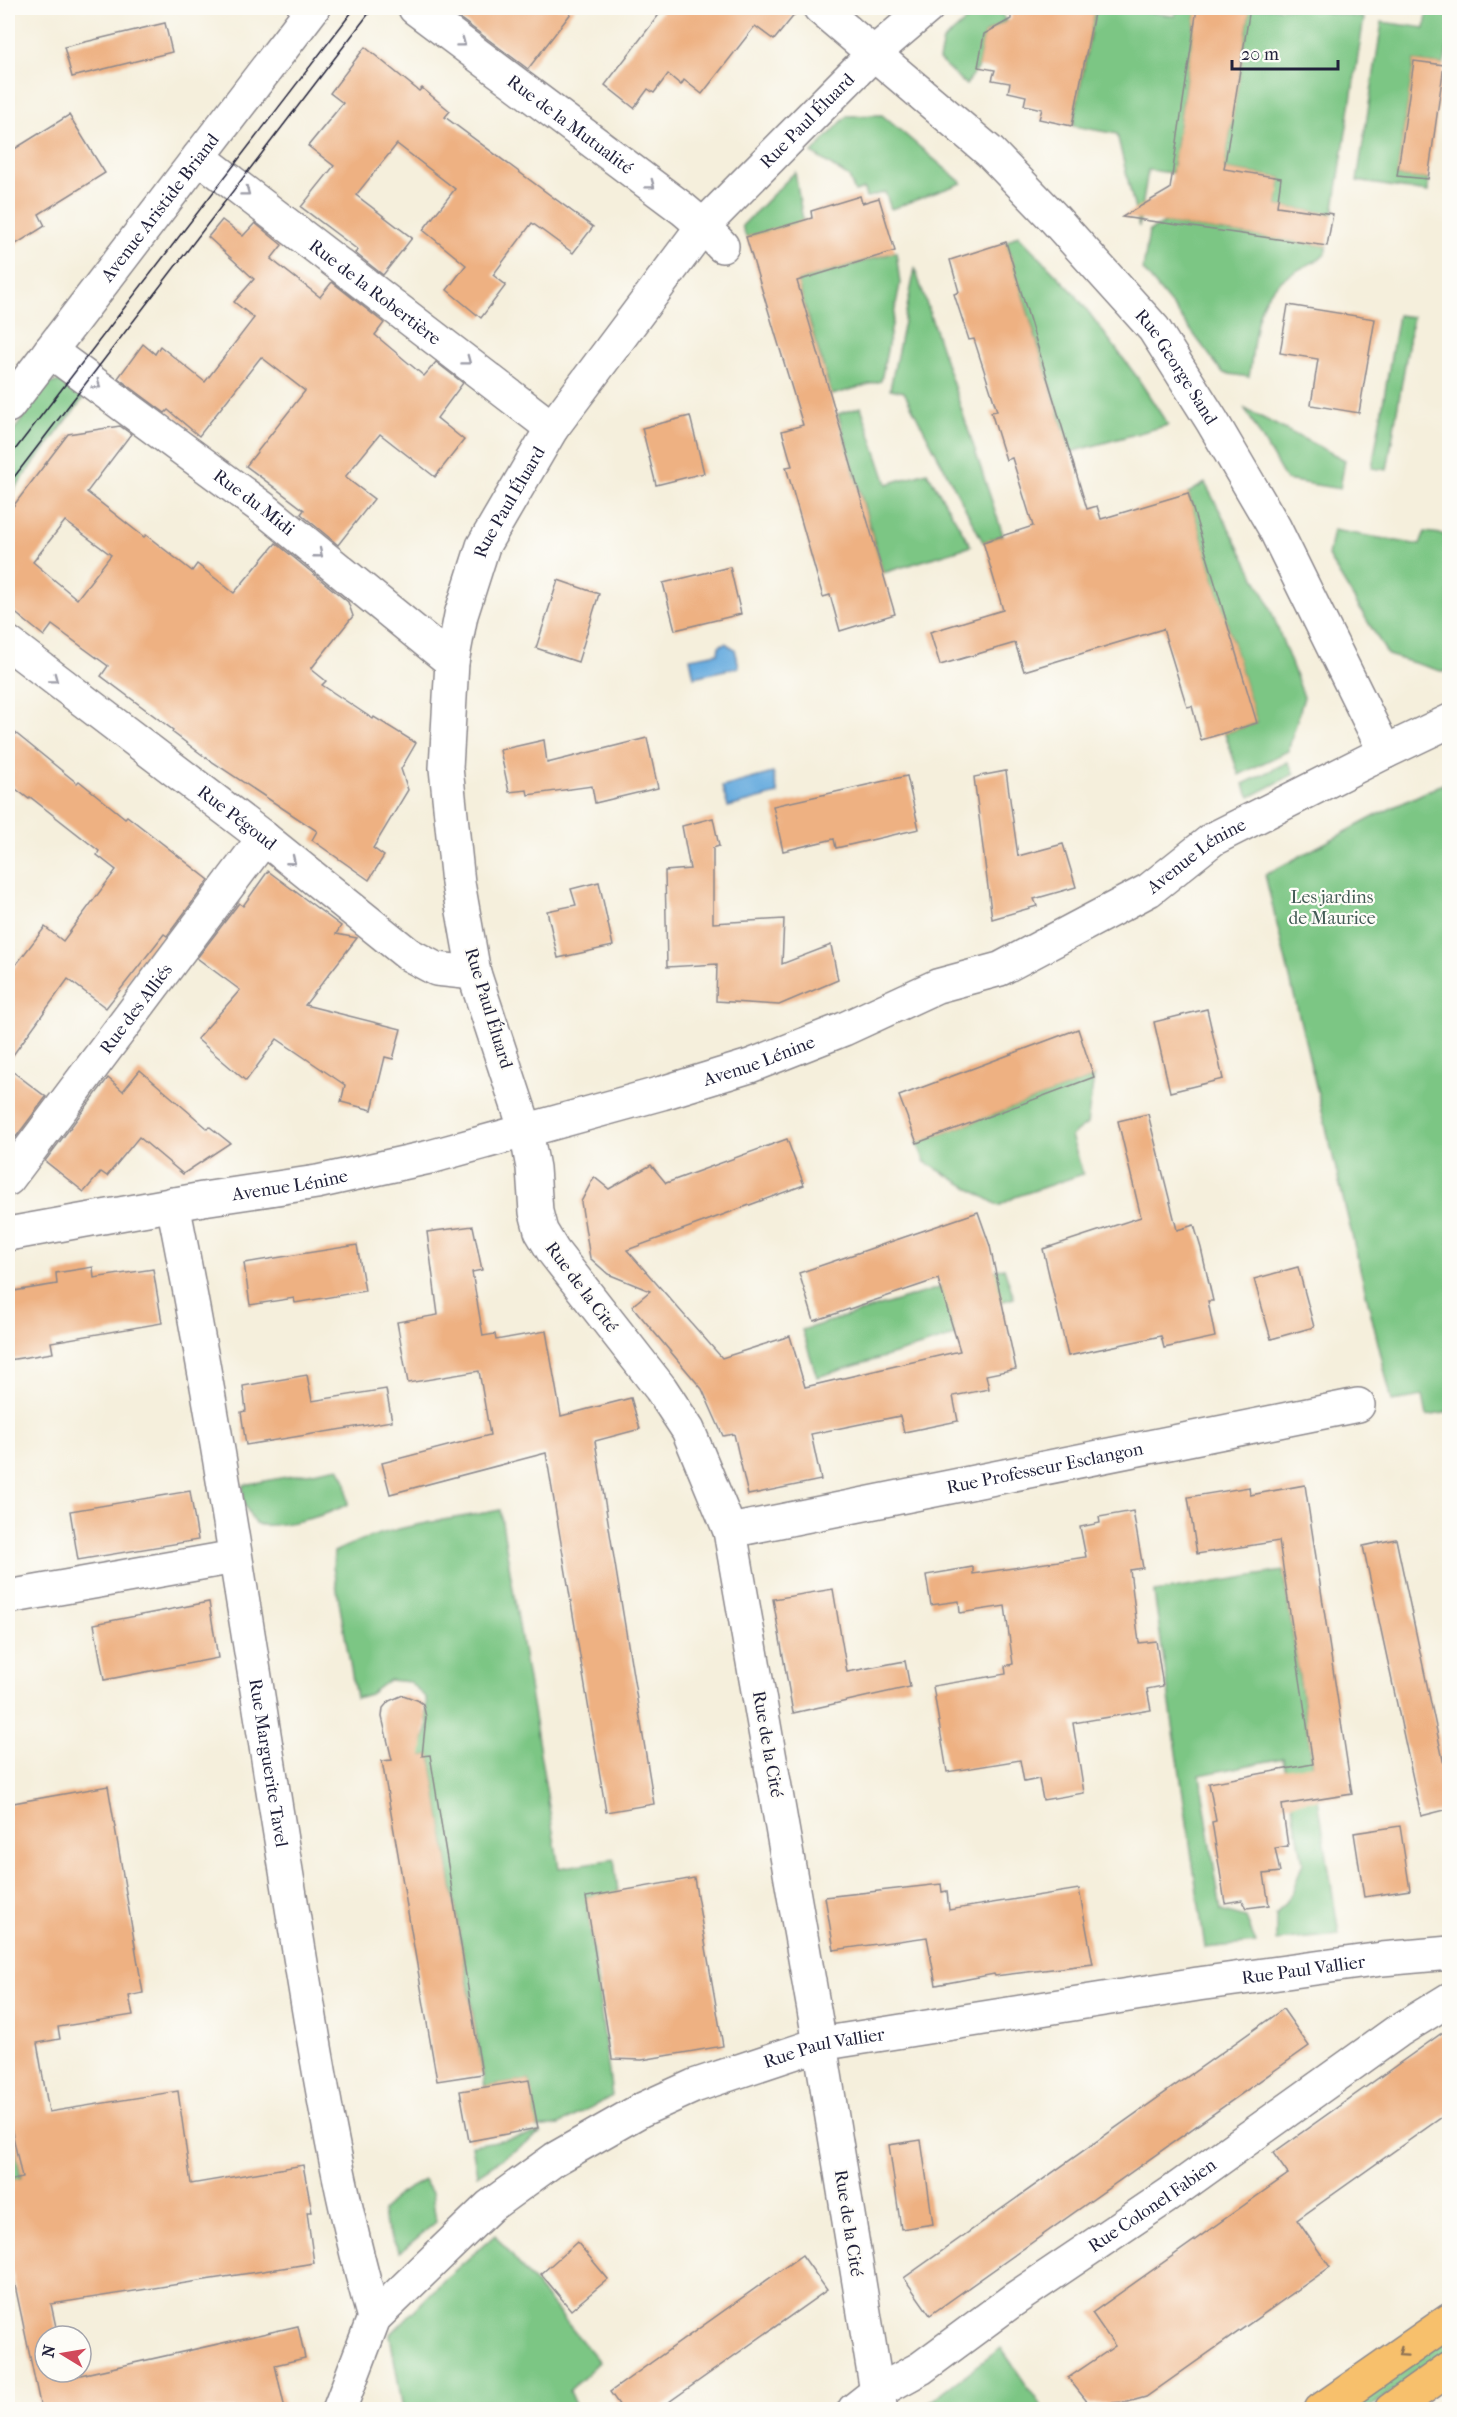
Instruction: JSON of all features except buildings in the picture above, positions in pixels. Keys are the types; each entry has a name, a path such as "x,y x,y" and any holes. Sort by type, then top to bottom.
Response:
{"main road":[{"path":"1322,2409 1449,2320"},
{"path":"1391,2409 1449,2368"}],"street":[{"name":"Avenue Aristide Briand","path":"8,406 313,8"},
{"name":"Rue de la Mutualité","path":"415,8 713,236"},
{"name":"Rue George Sand","path":"820,8 990,152 1052,216 1154,329 1212,421 1274,527 1385,752"},
{"name":"Rue Paul Éluard","path":"526,1131 474,973 458,883 446,768 452,662 461,615 483,546 552,428 713,236 874,53 927,8"},
{"name":"Rue de la Robertière","path":"199,157 552,428"},
{"name":"Rue du Midi","path":"50,351 268,512 452,662"},
{"name":"Rue Pégoud","path":"8,644 264,838 408,954 436,969 474,973"},
{"name":"Avenue Lénine","path":"8,1234 173,1204 317,1182 430,1157 750,1066 844,1029 937,986 1000,969 1149,890 1214,839 1449,722"},
{"name":"Rue des Alliés","path":"8,1179 264,838"},
{"name":"Rue de la Cité","path":"526,1131 533,1168 536,1212 541,1231 553,1251 661,1389 688,1430 730,1531 820,2044 871,2404"},
{"name":"Rue Marguerite Tavel","path":"173,1204 200,1342 298,1945 343,2193 374,2318"},
{"name":"Rue Professeur Esclangon","path":"730,1531 1358,1405"},
{"path":"8,1597 235,1557"},
{"name":"Rue Paul Vallier","path":"339,2409 374,2318 490,2206 555,2159 641,2110 694,2086 820,2044 1209,1982 1382,1959 1449,1953"},
{"name":"Rue Colonel Fabien","path":"871,2404 1013,2300 1173,2192 1398,2031 1449,1999"}],"green space":[{"path":"981,8 998,8 1006,21 984,34 978,67 966,85 939,60 943,41"},
{"path":"1095,8 1118,8 1175,16 1177,8 1197,8 1172,173 1148,170 1139,227 1117,134 1073,126"},
{"path":"1250,8 1300,8 1364,18 1333,214 1277,206 1281,178 1224,169"},
{"path":"1428,8 1449,8 1449,41 1444,65 1414,61 1397,176 1428,179 1428,192 1357,181 1382,22 1425,28"},
{"path":"882,115 962,183 891,209 885,192 866,198 864,189 855,192 849,177 812,153 847,116"},
{"path":"795,172 803,221 746,237 742,226"},
{"path":"1165,223 1327,246 1325,254 1320,259 1284,279 1267,296 1259,313 1249,377 1223,373 1143,270 1149,231"},
{"path":"1018,235 1075,294 1137,377 1168,425 1071,452 1006,242"},
{"path":"896,252 900,284 881,381 832,395 797,281"},
{"path":"915,269 1003,535 983,542 904,392 890,389"},
{"path":"1398,315 1413,317 1387,470 1372,468"},
{"path":"59,381 83,399 8,497 8,439 46,385"},
{"path":"861,407 887,484 927,472 971,546 883,573 838,414"},
{"path":"1245,409 1345,460 1340,489 1286,480"},
{"path":"1205,483 1267,600 1304,697 1288,751 1239,775 1225,733 1257,723 1188,493"},
{"path":"1333,530 1420,545 1425,532 1449,535 1449,670 1444,672 1388,655 1328,556"},
{"path":"1288,762 1294,774 1250,797 1243,784"},
{"name":"Les jardins de Maurice","path":"1449,781 1450,1412 1427,1416 1423,1396 1392,1401 1265,875 1379,814"},
{"path":"1094,1077 1087,1124 1071,1136 1083,1174 1015,1197 999,1206 925,1162 917,1143"},
{"path":"1004,1268 1014,1298 950,1317 955,1336 817,1377 802,1330"},
{"path":"339,1467 346,1481 348,1504 328,1513 277,1525 255,1524 244,1504 243,1485"},
{"path":"500,1510 559,1868 614,1859 618,1892 586,1897 612,2096 559,2125 538,2128 529,2080 485,2087 430,1755 420,1756 419,1752 428,1728 426,1698 410,1682 389,1680 370,1694 356,1698 333,1567 334,1552 373,1536 415,1525"},
{"path":"1283,1571 1339,1935 1276,1941 1276,1915 1293,1891 1303,1862 1283,1758 1200,1775 1221,1911 1246,1918 1256,1943 1205,1948 1154,1592"},
{"path":"8,2113 21,2178 8,2181"},
{"path":"541,2133 477,2175 472,2145"},
{"path":"424,2180 432,2193 436,2222 400,2252 385,2226 383,2211 397,2195"},
{"path":"495,2235 599,2362 569,2391 577,2409 403,2409 390,2335 445,2279"},
{"path":"1449,2336 1449,2351 1367,2409 1345,2410"},
{"path":"1001,2348 1043,2409 920,2409"}],"water":[{"path":"725,643 735,649 739,667 694,677 690,658 718,653 719,646"},
{"path":"773,773 778,794 728,807 722,787"}],"tram line":[{"path":"8,459 355,8"},
{"path":"8,485 373,8"}]}
